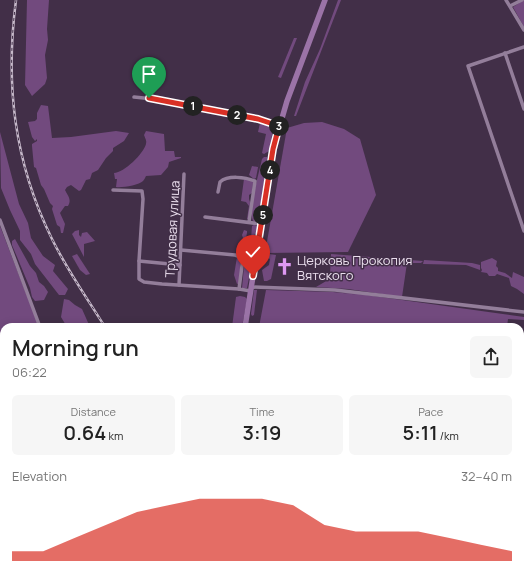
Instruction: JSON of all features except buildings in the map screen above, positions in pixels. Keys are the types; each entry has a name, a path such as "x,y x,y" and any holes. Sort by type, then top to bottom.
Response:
{"main road":[{"path":"246,323 273,149 287,101 325,0"}],"street":[{"path":"506,0 524,30"},
{"path":"510,6 522,0"},
{"path":"524,47 468,66 524,231"},
{"path":"505,53 524,109"},
{"path":"134,97 158,99 258,119 279,126"},
{"name":"Трудовая улица","path":"180,285 184,174"},
{"path":"218,192 220,182 224,179 237,177 248,178 255,181 249,222"},
{"path":"113,190 142,191 139,279 144,282 239,289 335,290 524,312"},
{"path":"205,217 261,224"},
{"path":"0,220 39,323"},
{"path":"181,250 235,255 243,258 239,289"},
{"path":"139,261 180,265"}],"shaded area":[{"path":"27,0 49,0 47,29 48,40 45,55 47,78 45,84 32,96 25,85"},
{"path":"338,0 341,0 296,116 294,116 305,82 320,49"},
{"path":"524,0 524,27 513,7"},
{"path":"294,38 297,38 281,78 278,77"},
{"path":"41,105 48,106 52,138 116,131 129,133 124,141 113,148 113,151 98,170 92,173 90,179 86,180 81,190 79,191 71,185 65,190 70,202 68,206 65,206 60,213 65,224 63,233 61,233 60,227 57,225 52,209 53,206 41,185 36,168 34,167 32,144 37,141 37,139 35,141 32,137 28,122 35,121 37,119 37,113"},
{"path":"322,122 344,129 360,139 376,195 348,252 265,253 287,128 304,123"},
{"path":"260,123 266,124 273,130 269,151 264,154 262,153 266,134 258,132"},
{"path":"146,131 164,134 165,151 174,151 175,157 181,158 169,162 168,167 161,175 146,176 143,181 138,184 126,187 116,187 117,179 115,179 114,173 123,170 142,152 146,143 144,135"},
{"path":"0,132 19,204 28,223 31,238 43,256 55,265 53,271 68,289 65,295 59,295 35,264 31,254 20,240 20,231 1,188"},
{"path":"260,157 256,178 254,179 249,175 252,166 258,167"},
{"path":"267,157 267,163 258,220 256,222 253,221 252,216 253,200 262,159"},
{"path":"244,179 253,180 252,193 249,195 250,202 249,219 247,219 249,206 246,202 241,201"},
{"path":"0,226 37,323 0,323"},
{"path":"252,226 257,226 257,233 253,236 252,243 255,246 248,283 247,288 242,288 246,246 251,239"},
{"path":"79,230 79,235 81,237 82,233 87,232 95,241 84,244 84,257 72,234"},
{"path":"244,230 247,231 247,233 243,253 241,254 239,253 238,249 243,238 242,235"},
{"path":"15,239 30,266 36,273 39,282 48,292 44,300 35,301 32,297 30,288 12,245 12,241"},
{"path":"77,254 90,274 86,275 80,270 72,256"},
{"path":"269,254 276,255 271,279 264,281 262,270 269,265 270,259 267,257"},
{"path":"331,254 423,261 421,263 407,263 402,297 348,289 316,287 328,280 330,275"},
{"path":"237,257 241,259 241,273 240,283 237,284 234,275"},
{"path":"492,258 497,261 496,266 498,271 505,273 512,278 513,272 524,277 524,294 511,286 509,278 497,274 495,276 489,276 487,273 481,272 481,262"},
{"path":"424,260 472,263 480,265 480,270 466,265 423,264"},
{"path":"254,290 257,290 254,315 252,316 251,314"},
{"path":"266,290 333,292 361,295 336,292 352,293 524,317 524,320 508,319 508,323 260,323"},
{"path":"240,296 247,299 243,323 233,323 236,297"},
{"path":"64,299 69,300 82,309 88,323 65,323 61,317"}],"railway":[{"path":"16,0 12,62 13,92 21,152 39,210 52,239 71,273 102,323"}],"place":[{"name":"Церковь Прокопия Вятского","path":"284,267"}],"route":[{"path":"149,98 258,119 279,126 273,149 253,276"}]}
